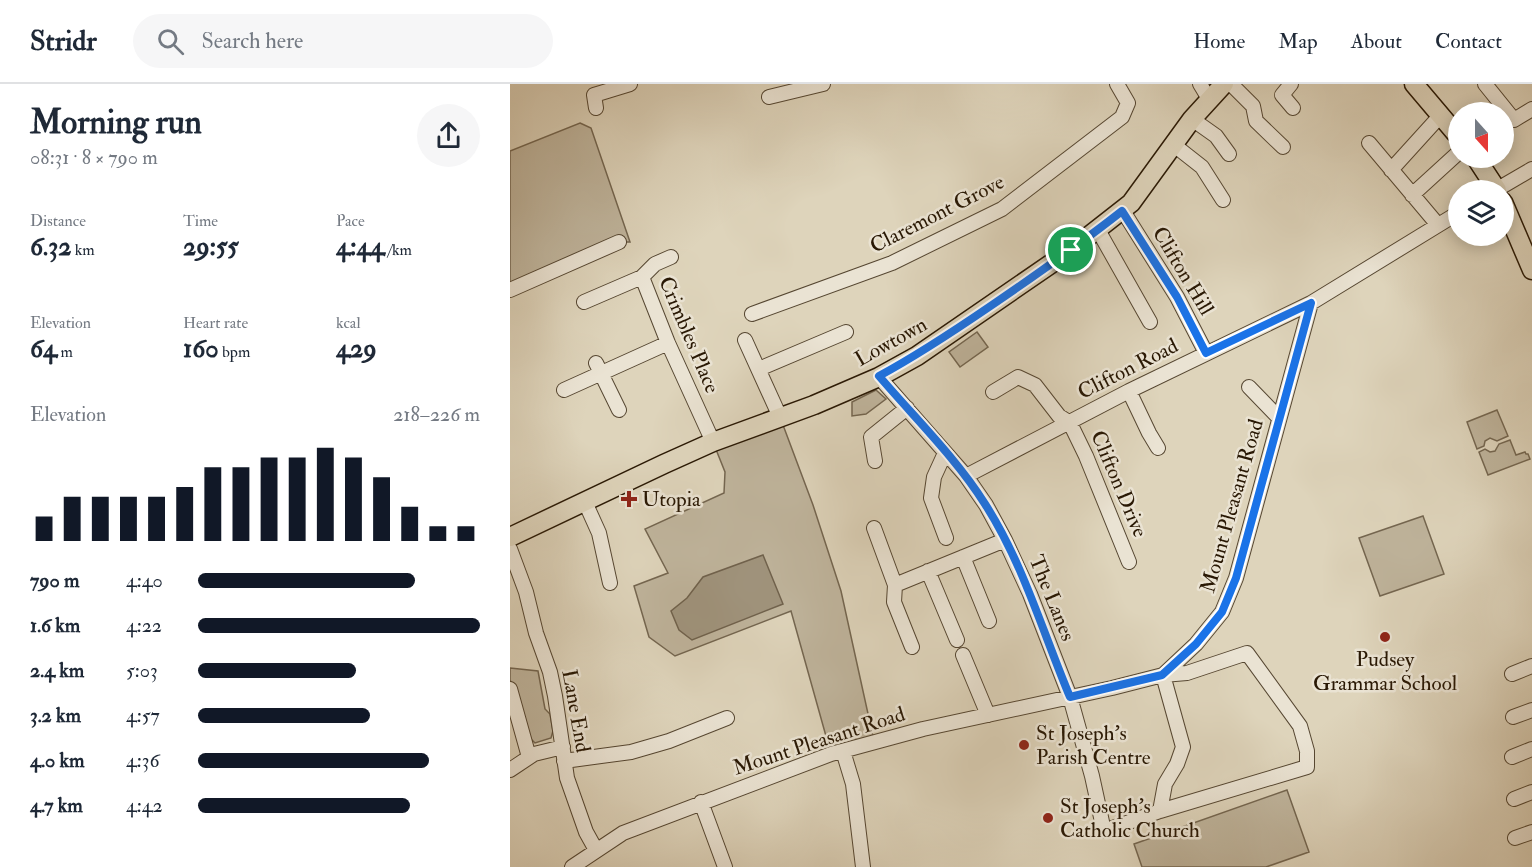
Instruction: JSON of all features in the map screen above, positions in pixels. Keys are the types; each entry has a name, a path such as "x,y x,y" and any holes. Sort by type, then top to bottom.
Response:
{"main road":[{"name":"Lowtown","path":"510,537 713,442 814,405 917,356 956,331 1122,211 1131,203 1192,119 1204,92 1224,84"},
{"path":"1414,84 1448,125"},
{"path":"1514,228 1532,270"}],"street":[{"path":"594,96 630,84"},
{"path":"769,97 824,84"},
{"name":"Claremont Grove","path":"752,314 892,263 1002,209 1122,117 1128,103 1117,84"},
{"path":"1231,84 1253,106 1256,122 1283,147"},
{"path":"1291,84 1282,95 1293,108"},
{"path":"1485,84 1514,120 1532,109"},
{"path":"1391,170 1440,116"},
{"path":"1192,119 1216,136 1229,154"},
{"path":"1369,143 1438,225"},
{"path":"1174,145 1202,166 1223,200"},
{"path":"1412,195 1448,162"},
{"path":"1514,180 1532,169"},
{"name":"Clifton Hill","path":"1122,211 1177,297 1206,353"},
{"path":"1311,303 1448,219"},
{"path":"1098,230 1150,322"},
{"path":"510,290 619,242"},
{"name":"Crimbles Place","path":"671,257 655,264 642,277 668,343 713,442"},
{"path":"584,302 642,277"},
{"name":"Clifton Road","path":"966,476 1129,391 1311,303"},
{"name":"Mount Pleasant Road","path":"596,850 623,833 701,802 874,741 1162,675 1196,644 1222,612 1236,578 1311,303"},
{"path":"759,369 846,332"},
{"path":"745,340 759,369 765,423"},
{"path":"564,390 598,368 629,368 668,343"},
{"path":"598,368 619,410"},
{"name":"The Lanes","path":"879,376 966,476 986,505 1005,540 1030,594 1070,697 1092,776 1104,831 1160,811"},
{"path":"993,392 1018,377 1035,386 1059,416 1070,423"},
{"path":"1248,387 1280,418"},
{"path":"1129,391 1158,448"},
{"path":"875,461 871,437 907,408"},
{"name":"Clifton Drive","path":"1070,423 1086,456 1129,562"},
{"path":"945,453 934,477 931,498 946,538"},
{"path":"585,502 599,533 610,583"},
{"path":"874,528 895,585 894,602 912,647"},
{"path":"895,585 1005,540"},
{"name":"Lane End","path":"510,549 526,592 536,633 550,672 567,778 596,850"},
{"path":"963,557 989,621"},
{"path":"928,571 957,640"},
{"path":"1247,653 1300,726 1307,751 1307,767 1160,811 1165,783 1177,764 1183,747 1162,675 1187,673 1247,653"},
{"path":"963,655 988,715"},
{"path":"1512,674 1532,666"},
{"path":"510,689 529,757"},
{"path":"1513,717 1532,710"},
{"path":"564,761 631,752 669,741 727,718"},
{"path":"510,770 529,757 562,747"},
{"path":"1512,757 1532,749"},
{"path":"843,751 853,784 863,867"},
{"path":"1514,799 1532,792"},
{"path":"701,802 724,867"},
{"path":"1515,838 1532,832"},
{"path":"572,867 596,850"}],"shaded area":[{"path":"580,123 591,128 630,242 619,242 510,290 510,151"},
{"path":"977,332 988,347 960,367 949,352"},
{"path":"876,390 886,399 866,414 852,416 852,402"},
{"path":"1497,410 1508,436 1497,441 1490,438 1485,441 1484,446 1477,449 1467,422"},
{"path":"780,417 813,505 841,591 874,741 831,754 791,611 675,656 649,637 634,586 668,573 645,529 724,493 725,472 713,442"},
{"path":"1510,440 1516,455 1525,452 1530,459 1488,475 1479,452 1485,449 1490,452 1495,451 1499,444"},
{"path":"1423,516 1444,574 1380,596 1359,538"},
{"path":"763,555 783,604 692,640 679,630 671,611 687,598 703,577"},
{"path":"510,668 538,671 545,709 550,714 553,731 551,738 535,743 529,737 518,694 510,680"},
{"path":"1287,790 1309,852 1266,867 1142,867 1134,844"}],"place":[{"name":"Utopia","path":"629,499"},
{"name":"Pudsey Grammar School","path":"1385,637"},
{"name":"St Joseph's Parish Centre","path":"1024,745"},
{"name":"St Joseph's Catholic Church","path":"1048,818"}],"route":[{"path":"1122,211 1177,297 1206,353 1311,303 1236,578 1222,612 1196,644 1162,675 1070,697 1030,594 986,505 966,476 879,376 917,356 956,331 1071,250 1122,211"}]}
